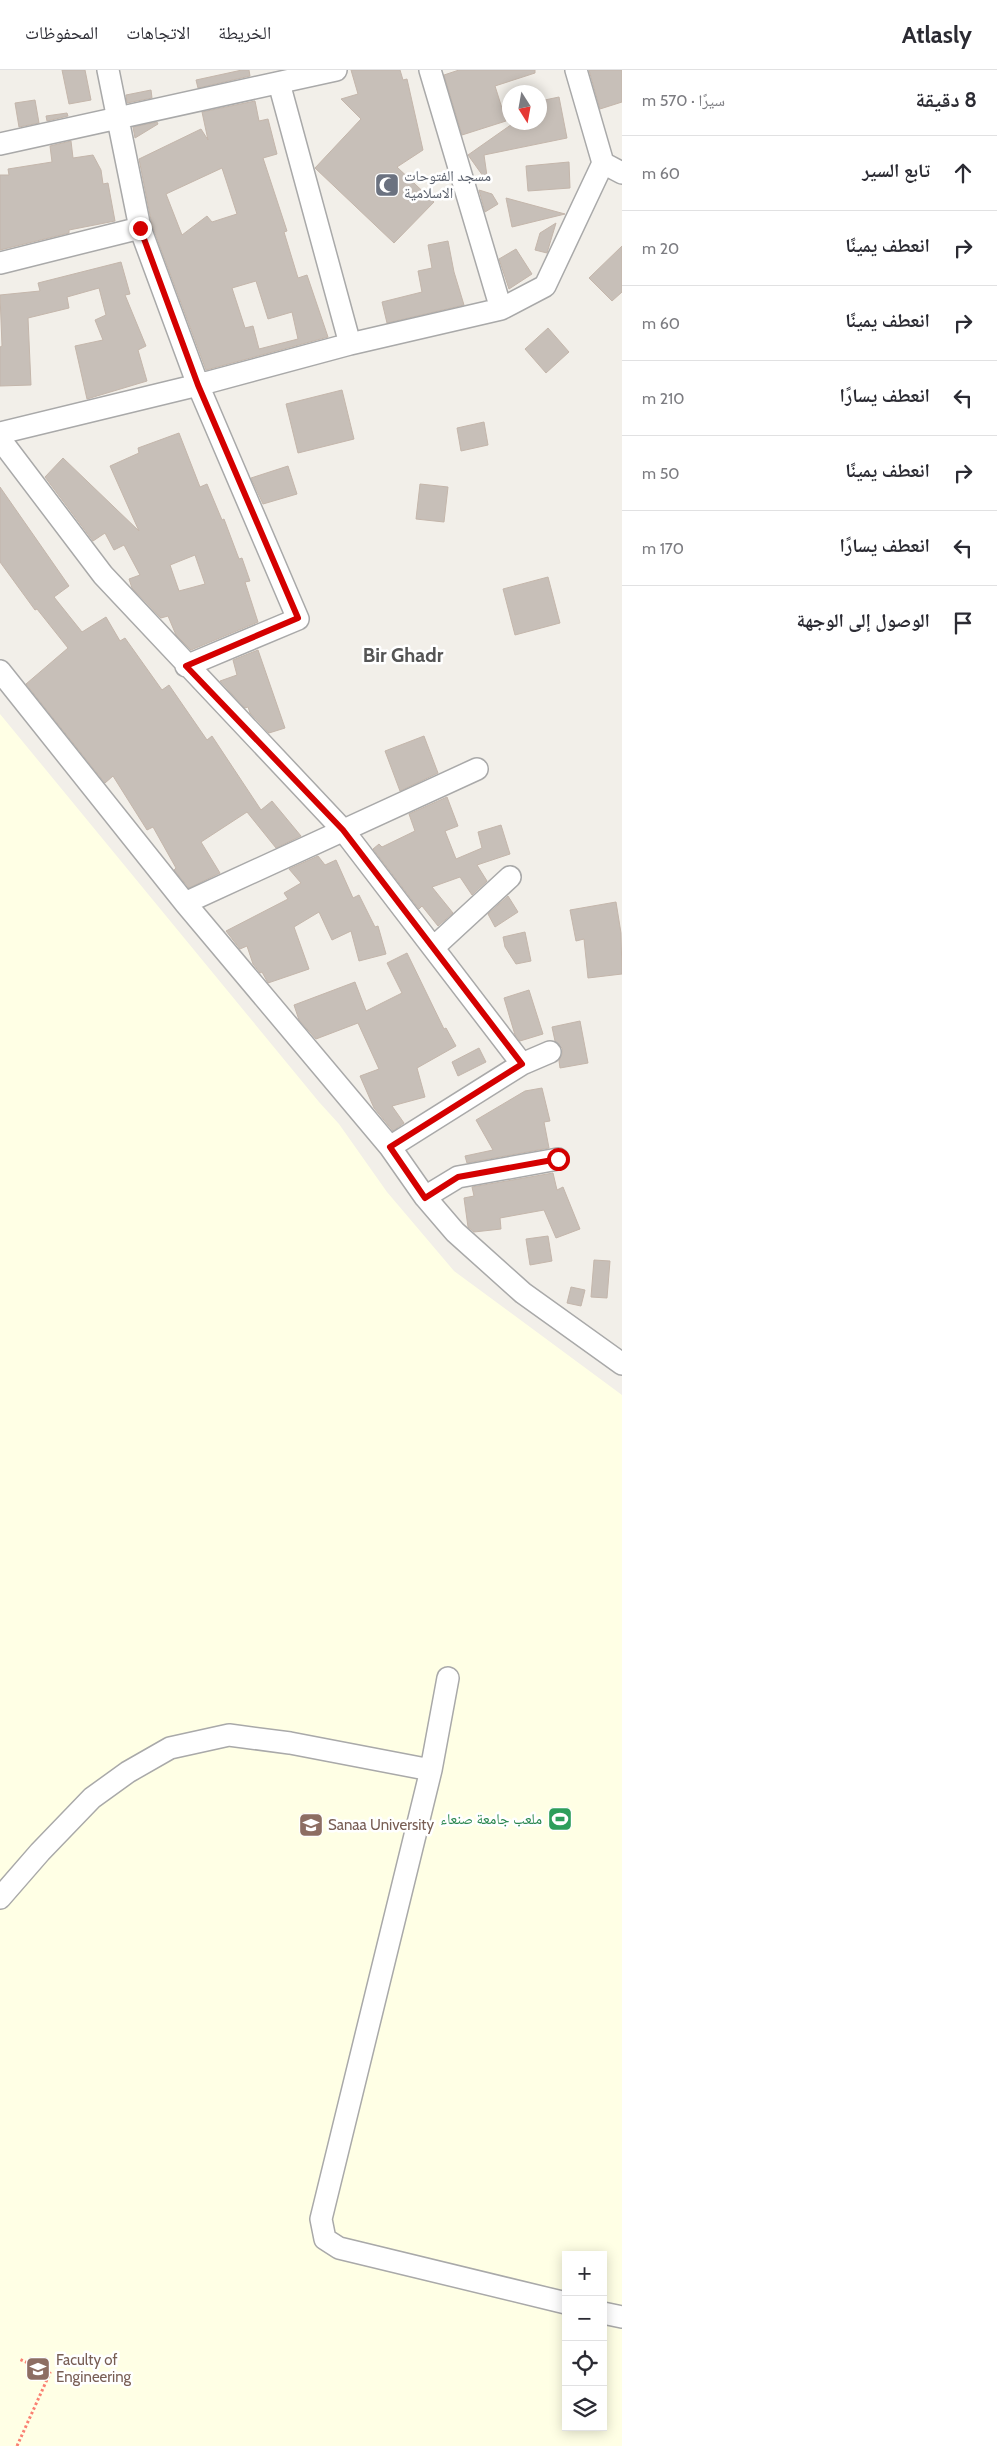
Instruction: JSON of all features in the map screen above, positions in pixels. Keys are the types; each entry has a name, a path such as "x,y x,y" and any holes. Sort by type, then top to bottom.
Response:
{"street":[{"path":"108,70 140,228 198,385 298,618 186,666"},
{"path":"0,144 336,70"},
{"path":"430,70 501,309"},
{"path":"0,433 198,385 350,344 501,309 545,286 603,163 576,70"},
{"path":"279,83 350,344"},
{"path":"603,163 622,173"},
{"path":"0,263 140,228"},
{"path":"0,439 103,575 186,666 343,830 522,1064"},
{"path":"0,671 185,903 390,1147 425,1198 455,1232 523,1293 622,1364"},
{"path":"185,903 477,769"},
{"path":"434,948 510,877"},
{"path":"390,1147 522,1064 550,1052"},
{"path":"425,1198 458,1177 558,1159"},
{"path":"448,1678 431,1770 321,2219 325,2238 339,2248 562,2302"},
{"path":"0,1898 40,1852 92,1798 128,1772 170,1748 229,1735 290,1743 431,1770"},
{"path":"607,2314 622,2317"}],"path":[{"path":"17,2446 50,2373 19,2359"}],"shaded area":[{"name":"Sanaa University","path":"0,714 339,1124 387,1192 454,1271 622,1395 622,2446 0,2446"}],"building":[{"path":"62,70 85,70 91,100 69,104"},
{"path":"249,70 250,76 198,88 196,80"},
{"path":"351,70 400,70 403,80 407,79 423,150 397,167 434,202 394,243 315,168 361,119 341,99 358,94"},
{"path":"459,70 535,70 535,73 495,86 502,108 502,122 462,135 444,75"},
{"path":"589,70 622,70 622,102 600,109"},
{"path":"151,90 152,98 127,103 126,95"},
{"path":"559,97 567,138 484,155 488,183 468,155 504,130 547,130 547,100"},
{"path":"35,100 39,123 19,127 15,103"},
{"path":"255,101 259,121 268,119 277,154 263,158 287,231 284,232 298,278 307,275 328,337 206,370 152,225 139,159 201,129 208,140 202,112","holes":["222,168 237,214 212,222 207,216 182,235 166,194","256,281 268,319 292,312 298,339 259,349 253,326 245,328 232,288"]},
{"path":"67,113 68,116 47,121 46,116"},
{"path":"157,122 158,124 135,138 133,127"},
{"path":"71,141 73,158 93,155 101,170 103,184 108,183 115,221 69,230 69,233 0,250 0,175 9,175 8,169 52,162 50,146"},
{"path":"569,162 570,188 528,191 526,166"},
{"path":"479,190 492,194 498,204 485,212"},
{"path":"506,198 565,214 512,227"},
{"path":"556,223 547,253 535,250 540,233"},
{"path":"448,241 454,272 464,305 387,323 382,302 422,292 418,271 432,268 428,245"},
{"path":"622,246 622,292 612,301 589,278"},
{"path":"516,249 532,274 509,289 499,259"},
{"path":"121,262 130,294 125,295 146,346 138,350 147,381 87,399 75,346 103,340 95,320 106,315 99,288 67,297 69,308 28,318 31,385 0,386 0,347 2,346 0,295 40,291 38,283"},
{"path":"548,328 569,352 546,373 525,349"},
{"path":"342,390 354,439 298,453 286,404"},
{"path":"484,422 488,445 461,451 457,428"},
{"path":"179,433 200,487 207,484 222,520 224,519 239,559 242,558 250,581 245,582 258,622 191,650 176,635 168,616 161,618 132,588 129,579 140,575 124,545 114,550 105,533 93,541 45,477 63,458 139,531 110,466 139,453 138,448","holes":["195,555 205,584 179,591 170,565"]},
{"path":"288,466 297,494 263,504 251,478"},
{"path":"420,484 448,487 444,522 416,519"},
{"path":"0,487 69,586 54,597 82,632 106,617 120,641 125,638 162,690 169,685 207,740 212,736 261,810 272,801 301,836 276,848 247,812 201,842 220,873 189,888 174,870 176,868 153,827 147,830 113,776 105,783 26,684 68,648 37,609 35,610 0,562"},
{"path":"548,577 560,623 515,635 503,589"},
{"path":"258,650 285,728 269,733 250,713 248,707 245,708 220,681 237,675 233,660"},
{"path":"424,736 438,773 400,791 385,751"},
{"path":"447,797 458,826 445,831 456,859 482,848 478,832 501,825 510,854 477,865 487,881 472,895 460,877 432,887 453,913 438,926 422,906 419,909 373,849 379,844 382,847 415,831 409,814"},
{"path":"318,856 325,865 336,860 353,898 359,895 375,927 378,926 386,954 359,961 351,931 332,940 319,912 294,927 309,969 268,983 262,972 260,973 253,964 247,946 240,949 226,931 288,899 284,893 301,883 289,869"},
{"path":"508,896 518,912 495,927 488,914"},
{"path":"616,902 621,933 622,974 588,978 584,939 576,941 570,910"},
{"path":"525,932 531,961 516,964 505,947 503,937"},
{"path":"407,953 444,1029 446,1028 456,1046 417,1068 425,1097 392,1106 404,1123 393,1131 374,1108 360,1076 379,1069 358,1023 316,1039 299,1020 294,1005 355,982 366,1011 402,993 387,963"},
{"path":"529,990 543,1034 520,1041 515,1035 504,998"},
{"path":"580,1021 588,1063 560,1068 559,1061 562,1048 555,1041 552,1027"},
{"path":"479,1048 486,1062 458,1076 452,1062"},
{"path":"542,1088 550,1121 544,1122 549,1148 467,1163 465,1156 493,1150 476,1120 525,1091"},
{"path":"553,1173 557,1190 563,1187 580,1229 556,1238 544,1210 500,1218 501,1229 474,1232 468,1227 464,1198 474,1196 472,1187"},
{"path":"548,1236 552,1261 530,1265 526,1239"},
{"path":"594,1260 610,1261 607,1298 591,1297"},
{"path":"571,1287 585,1290 581,1306 567,1303"}],"place":[{"name":"مسجد الفتوحات الاسلامية","path":"387,185"},
{"name":"ملعب جامعة صنعاء","path":"560,1819"},
{"name":"Sanaa University","path":"311,1825"},
{"name":"Faculty of Engineering","path":"38,2369"}],"district":[{"name":"Bir Ghadr","path":"403,655"}],"route":[{"path":"140,228 198,385 298,618 186,666 343,830 522,1064 390,1147 425,1198 458,1177 558,1159"}]}
